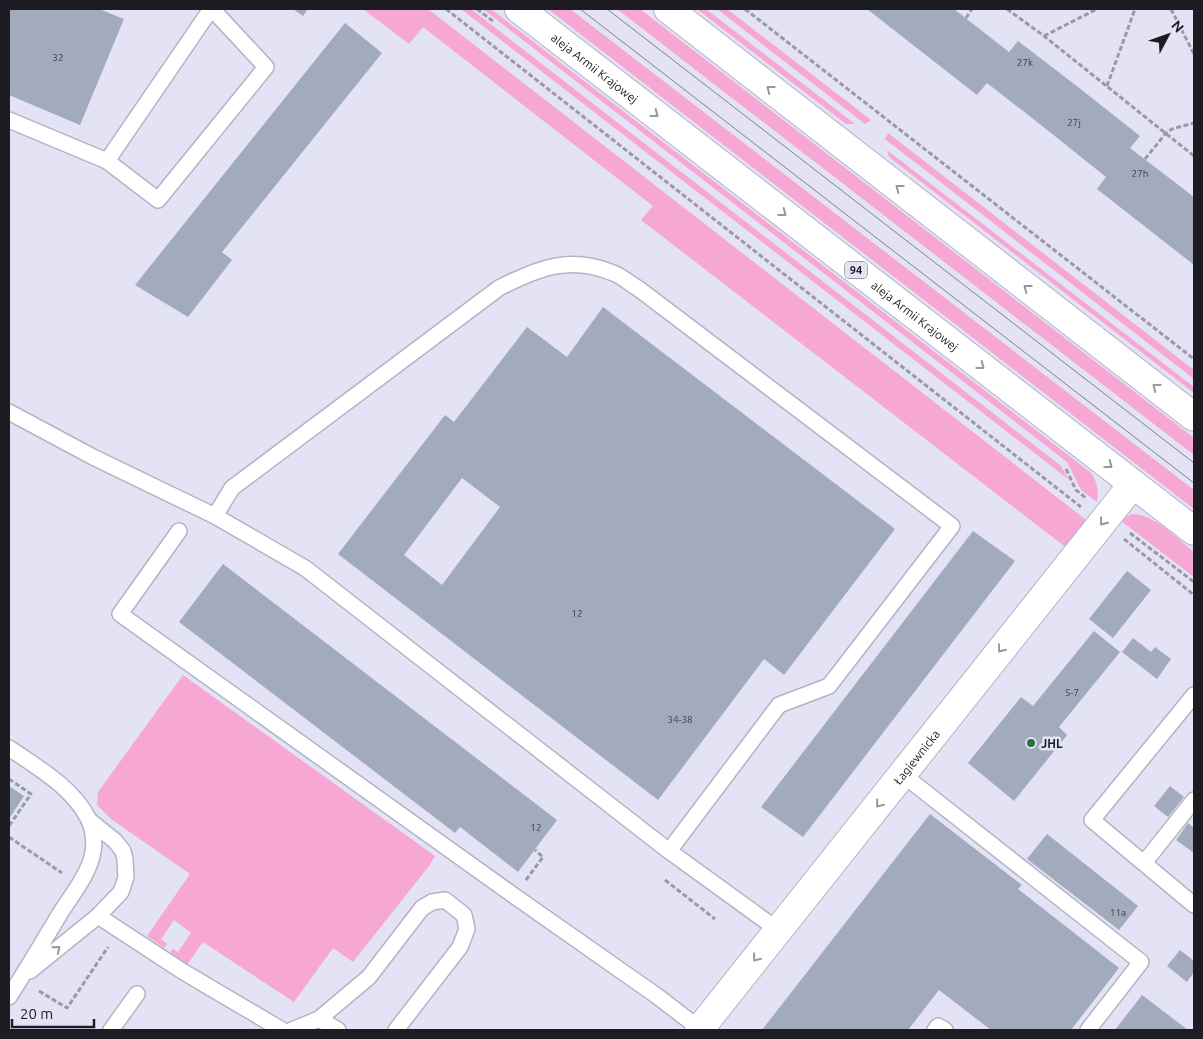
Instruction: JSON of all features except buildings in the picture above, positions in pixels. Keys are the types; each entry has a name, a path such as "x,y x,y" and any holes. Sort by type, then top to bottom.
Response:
{"main road":[{"name":"aleja Armii Krajowej","path":"519,9 1194,531"},
{"path":"668,9 1194,417"},
{"name":"Łagiewnicka","path":"699,1030 1133,484"}],"lane":[{"path":"9,120 108,161 158,200 266,67 212,9 108,161"},
{"path":"215,516 232,488 499,288 529,273 558,265 584,264 614,273 639,289 952,526 829,686 779,704 669,850"},
{"path":"9,412 93,457 215,516 305,568 669,850 778,930"},
{"path":"179,531 120,614 657,996 699,1030"},
{"path":"1194,695 1092,820 1194,905"},
{"path":"9,748 46,773 67,791 82,809 95,841 93,854 79,884 9,997"},
{"path":"902,774 1141,962 1088,1030"},
{"path":"1144,863 1194,800"},
{"path":"20,980 98,916 121,892 126,877 123,851 115,841 88,820"},
{"path":"292,1030 319,1019 369,977 422,908 432,902 445,900 464,915 467,929 460,948 396,1030"},
{"path":"98,916 182,971 282,1030"},
{"path":"111,1030 137,994"},
{"path":"319,1019 338,1030"},
{"path":"935,1030 938,1026 944,1030"}],"path":[{"path":"446,9 1083,509"},
{"path":"746,9 1194,359"},
{"path":"966,18 972,9"},
{"path":"1007,9 1044,36 1194,156"},
{"path":"1044,36 1097,9"},
{"path":"1107,86 1135,9"},
{"path":"1171,9 1194,54"},
{"path":"1145,159 1172,128 1194,123"},
{"path":"1124,528 1194,582"},
{"path":"1120,537 1194,595"},
{"path":"9,779 31,794 9,826"},
{"path":"513,895 543,857 535,850"},
{"path":"665,880 715,919"}],"shaded area":[{"path":"363,9 428,9 1090,523 1068,549 641,220 653,206 423,27 409,44"},
{"path":"461,9 471,9 1056,462 1061,466 1068,479"},
{"path":"483,9 491,9 1090,472 1097,486 1097,502 1081,490 1067,462"},
{"path":"548,9 570,9 1194,490 1194,509"},
{"path":"617,9 640,9 1194,438 1194,455"},
{"path":"697,9 706,9 855,124 846,124"},
{"path":"717,9 727,9 871,120 865,124"},
{"path":"888,133 1194,370 1194,379 885,139"},
{"path":"887,150 1194,387 1194,393 889,157"},
{"path":"1132,514 1149,518 1173,534 1194,552 1194,577 1120,520"},
{"path":"183,675 435,856 353,962 333,948 294,1002 203,942 187,965 170,952 173,949 178,952 191,933 174,920 161,939 167,944 164,948 147,936 190,874 111,819 97,805 98,792"}],"tram line":[{"path":"580,9 1194,483"},
{"path":"607,9 1194,463"}],"place":[{"name":"JHL","path":"1031,743"}]}
